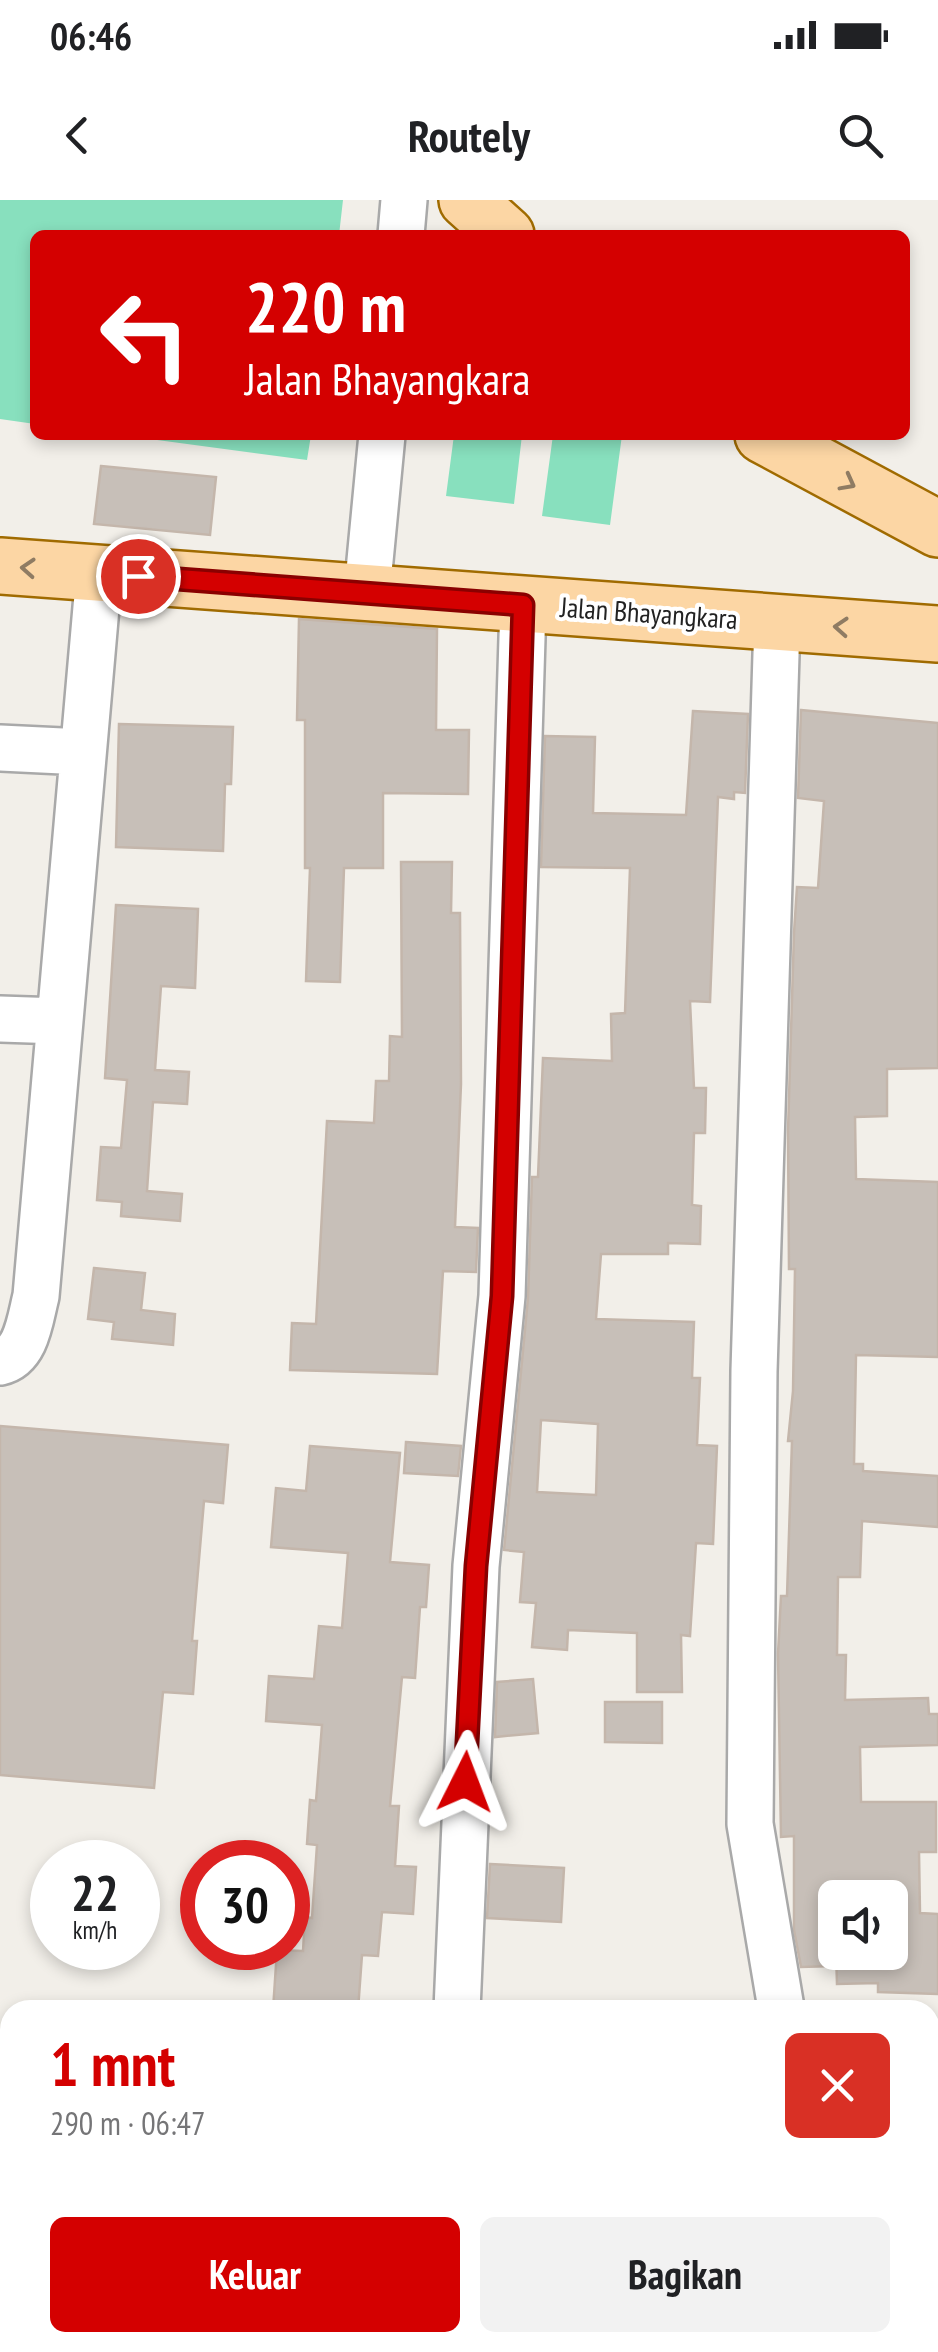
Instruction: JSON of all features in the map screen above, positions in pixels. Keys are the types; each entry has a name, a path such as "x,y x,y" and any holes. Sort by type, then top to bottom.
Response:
{"main road":[{"path":"468,200 501,230"},
{"path":"772,440 938,529"},
{"name":"Jalan Bhayangkara","path":"0,566 938,634"}],"street":[{"path":"401,230 404,200"},
{"path":"367,592 382,440"},
{"path":"0,1362 10,1360 23,1344 36,1296 99,574"},
{"path":"457,2000 476,1566 502,1296 523,605"},
{"path":"776,622 754,1370 750,1824 780,2000"},
{"path":"0,748 84,752"},
{"path":"0,1019 60,1021"}],"green space":[{"path":"0,200 343,200 340,230 30,230 30,423 0,419"},
{"path":"157,440 310,440 307,460"},
{"path":"453,440 521,440 514,504 446,496"},
{"path":"552,440 621,440 610,525 542,516"}],"building":[{"path":"101,466 216,477 210,535 94,524"},
{"path":"299,619 437,629 436,730 469,730 468,794 383,793 383,868 344,868 340,982 306,981 310,868 305,868 305,720 297,720"},
{"path":"801,710 938,723 938,1068 887,1069 887,1116 855,1117 856,1179 938,1182 938,1357 856,1355 854,1464 863,1464 863,1471 938,1476 938,1527 862,1521 860,1577 838,1577 837,1655 846,1655 845,1700 928,1698 929,1714 938,1714 938,1745 860,1747 861,1802 936,1802 936,1852 919,1852 920,1913 938,1914 938,1994 878,1992 878,1983 837,1984 837,1970 908,1970 908,1880 818,1880 818,1966 801,1967 794,1930 794,1836 781,1837 778,1654 781,1596 787,1596 795,1269 789,1269 788,1131 794,933 797,887 818,888 824,801 798,798"},
{"path":"693,711 748,714 745,793 734,792 734,799 718,797 710,1002 690,1001 694,1088 706,1088 705,1133 694,1133 692,1205 701,1206 700,1244 668,1243 668,1254 601,1254 596,1319 694,1322 692,1378 700,1378 697,1445 717,1446 713,1544 696,1543 690,1636 681,1635 682,1692 637,1692 637,1633 568,1630 567,1650 532,1647 536,1603 520,1602 524,1552 504,1550 528,1298 532,1177 538,1177 543,1058 612,1061 611,1014 625,1013 630,868 541,867 545,736 595,737 593,813 686,815","holes":["541,1420 598,1424 596,1495 537,1492"]},
{"path":"119,724 233,727 231,784 225,784 223,851 116,847"},
{"path":"401,862 452,862 451,913 460,913 461,1084 455,1227 478,1228 476,1272 443,1271 437,1374 290,1370 292,1323 316,1324 327,1121 374,1123 376,1081 389,1081 390,1036 402,1037"},
{"path":"116,905 198,909 195,988 161,986 155,1070 189,1072 187,1104 153,1102 147,1191 182,1194 180,1221 121,1216 122,1202 97,1200 101,1147 121,1148 127,1080 105,1078"},
{"path":"94,1268 145,1273 141,1310 175,1314 173,1345 112,1339 114,1322 88,1319"},
{"path":"0,1426 228,1445 223,1503 204,1501 192,1641 197,1641 193,1694 163,1692 154,1788 0,1775"},
{"path":"406,1442 461,1446 458,1476 404,1473"},
{"path":"310,1446 400,1453 390,1562 429,1565 426,1607 420,1607 415,1678 402,1677 390,1806 399,1806 395,1866 416,1867 413,1914 382,1912 378,1956 362,1955 359,2000 274,2000 276,1970 310,1970 317,1845 307,1840 310,1800 316,1801 322,1725 266,1721 269,1676 314,1679 319,1626 342,1628 348,1553 271,1547 276,1488 306,1491"},
{"path":"533,1679 538,1733 495,1737 497,1682"},
{"path":"605,1702 662,1702 662,1743 605,1742"},
{"path":"490,1864 564,1868 561,1922 487,1918"}],"route":[{"path":"138,576 523,605 502,1296 476,1566 465,1782"}]}
